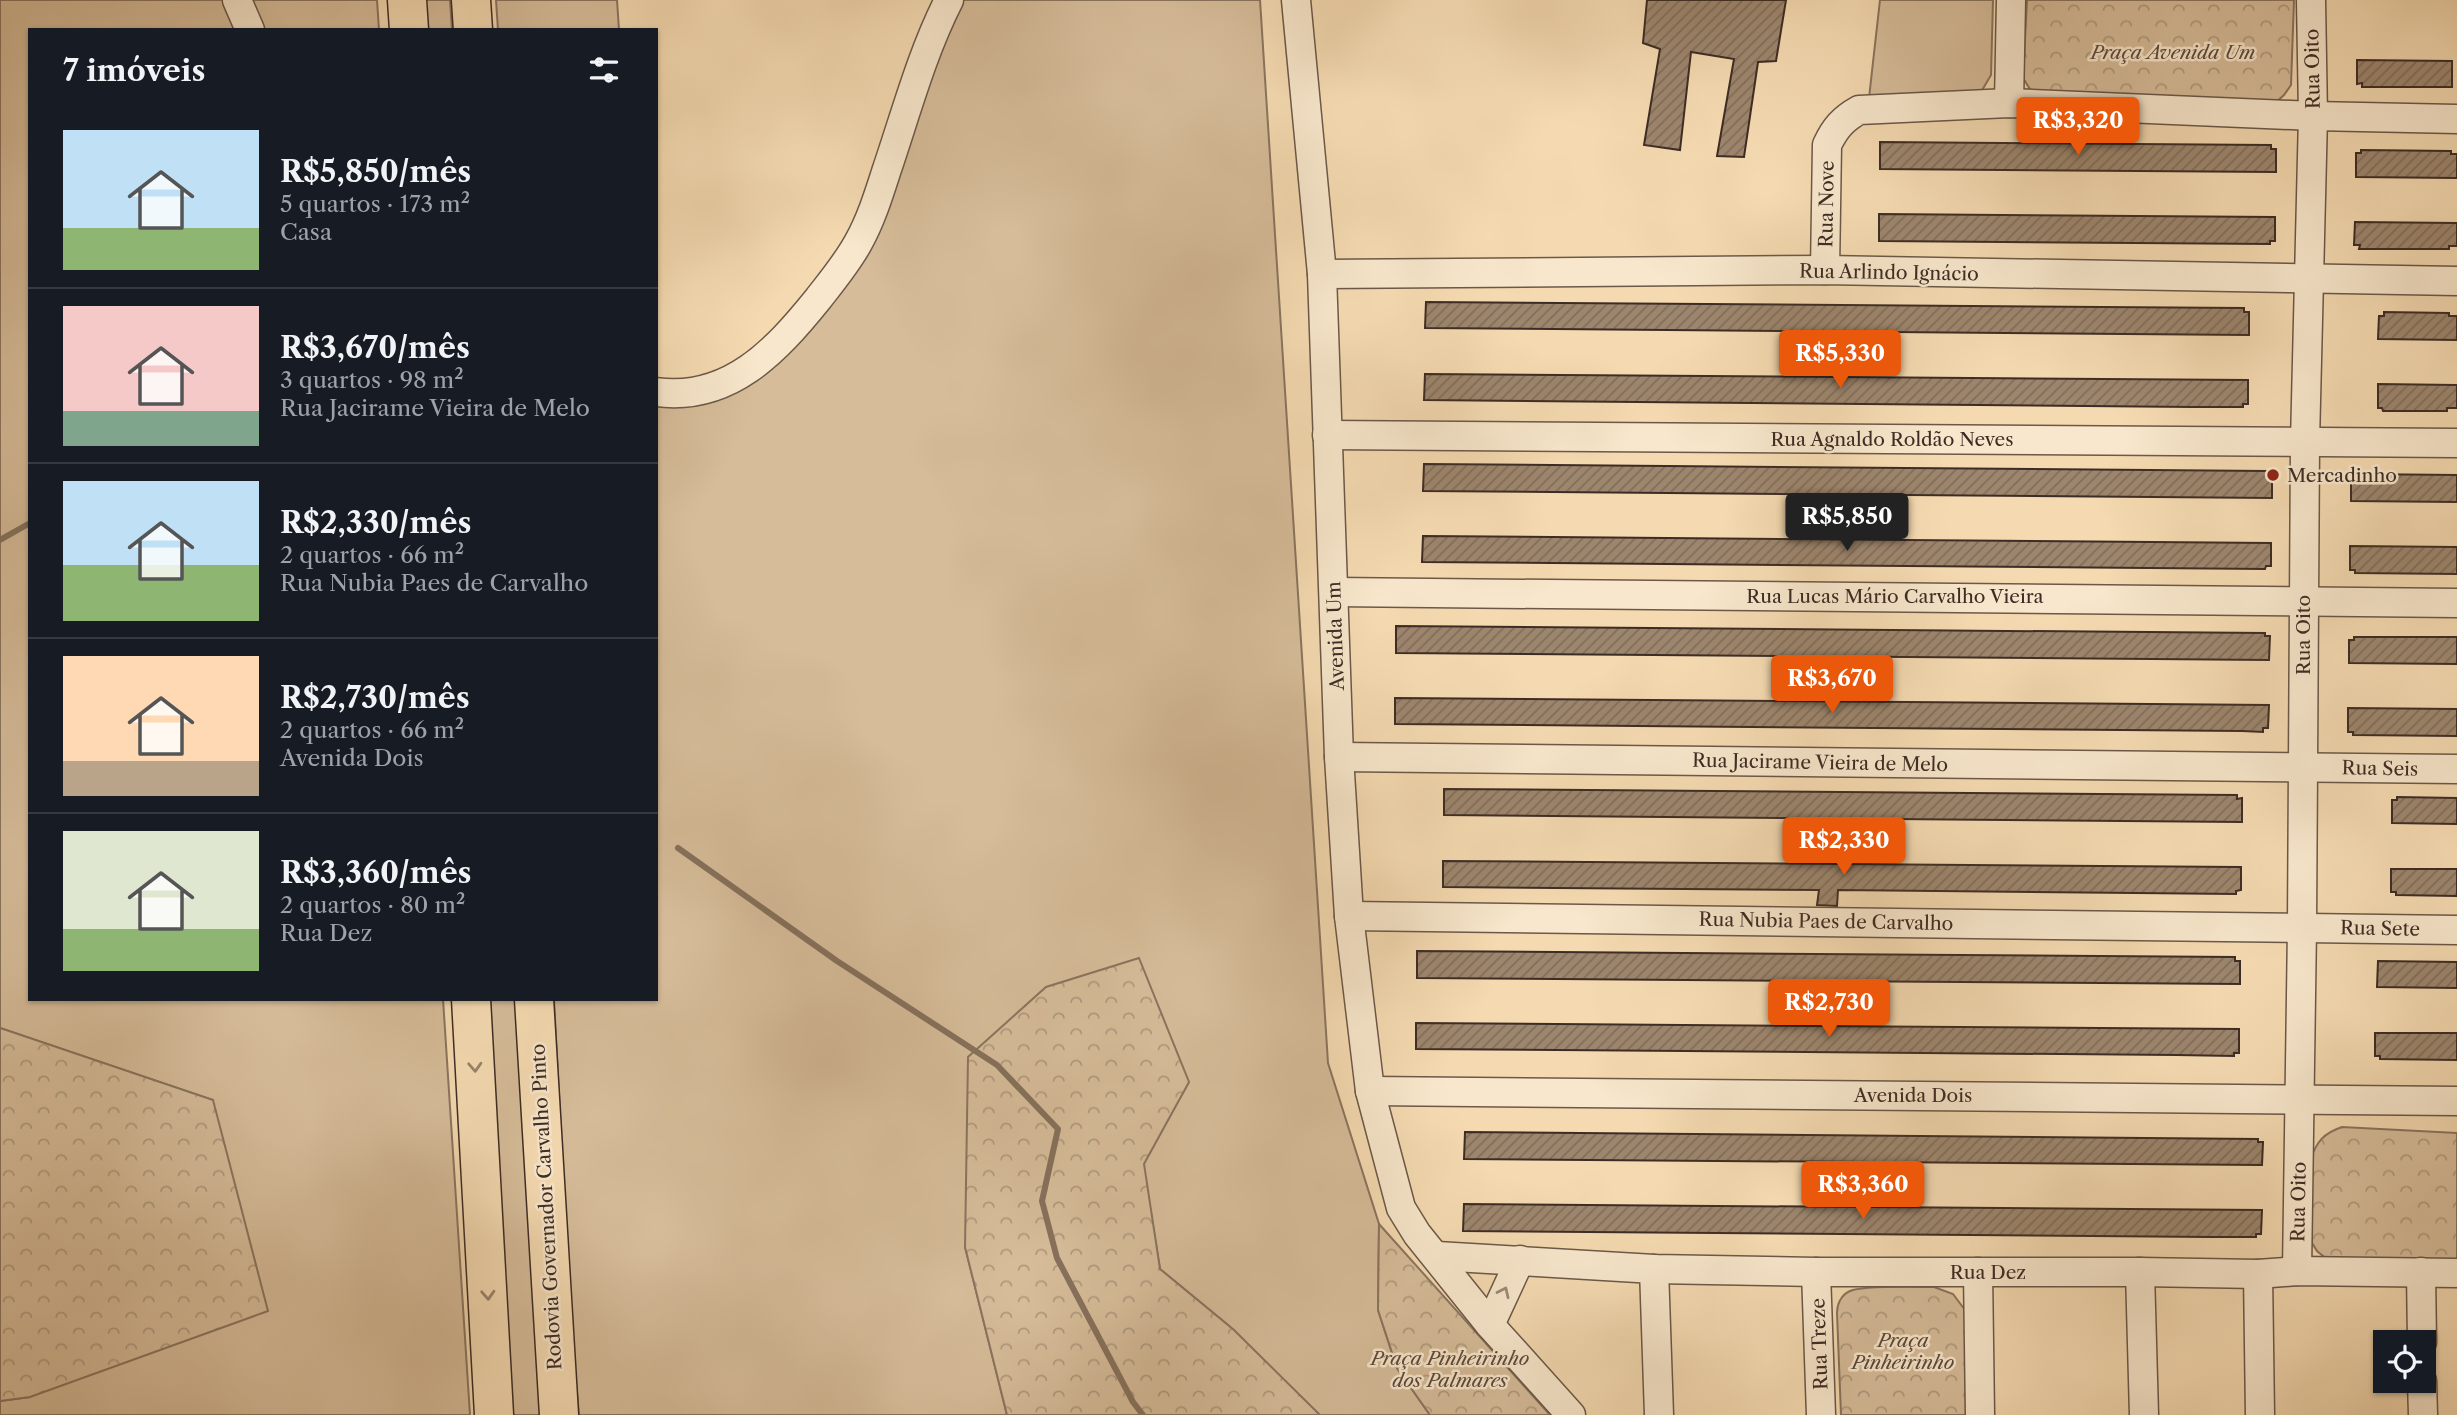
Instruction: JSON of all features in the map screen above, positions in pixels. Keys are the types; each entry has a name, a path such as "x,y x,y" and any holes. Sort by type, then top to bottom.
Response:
{"highway":[{"path":"407,0 409,28"},
{"path":"471,0 473,28"},
{"path":"471,1001 494,1415"},
{"name":"Rodovia Governador Carvalho Pinto","path":"534,1001 559,1415"}],"street":[{"path":"237,0 249,28"},
{"path":"658,392 676,395 705,390 742,373 788,337 838,274 858,243 875,206 928,48 949,0"},
{"name":"Avenida Um","path":"1296,0 1322,274 1339,757 1349,916 1370,1091 1401,1208 1417,1234 1490,1325 1571,1415"},
{"path":"2011,0 2009,103 2312,116 2457,119"},
{"name":"Rua Oito","path":"2297,1271 2305,442 2312,116 2311,0"},
{"name":"Rua Nove","path":"1825,270 1827,145 1833,131 1844,119 1859,110 2009,103"},
{"name":"Rua Arlindo Ignácio","path":"1322,274 1825,270 2457,281"},
{"name":"Rua Agnaldo Roldão Neves","path":"1327,435 2457,443"},
{"name":"Rua Lucas Mário Carvalho Vieira","path":"1334,592 2303,599 2457,603"},
{"name":"Rua Jacirame Vieira de Melo","path":"1339,757 2302,766"},
{"name":"Rua Seis","path":"2302,766 2457,769"},
{"name":"Rua Nubia Paes de Carvalho","path":"1349,916 2302,927"},
{"name":"Rua Sete","path":"2302,927 2457,930"},
{"name":"Avenida Dois","path":"1370,1091 2457,1101"},
{"name":"Rua Dez","path":"1437,1256 1654,1269 1816,1272 2457,1273"},
{"path":"1490,1325 1520,1260"},
{"path":"1654,1269 1655,1411"},
{"name":"Rua Treze","path":"1816,1272 1821,1415"},
{"path":"1978,1272 1980,1415"},
{"path":"2140,1272 2144,1415"},
{"path":"2421,1272 2422,1330"},
{"path":"2258,1274 2260,1415"},
{"path":"2423,1393 2423,1415"}],"green space":[{"path":"0,0 237,0 249,28 28,28 28,1001 443,1001 470,1415 0,1415 0,1401 30,1397 213,1100 0,1028"},
{"path":"241,0 377,0 379,28 253,28"},
{"path":"416,0 450,0 452,28 418,28"},
{"path":"496,0 617,0 619,28 498,28"},
{"path":"956,0 1260,0 1328,1063 1379,1224 1378,1310 1397,1368 1430,1415 1319,1415 1228,1325 1160,1269 1143,1164 1189,1082 965,1247 1007,1415 579,1415 571,1324 554,1001 658,1001 658,392 705,390 839,286"},
{"path":"1880,0 1993,0 1991,75 1981,92 1869,98"},
{"name":"Praça Avenida Um","path":"2027,0 2294,0 2291,85 2275,103 2040,98 2023,78"},
{"path":"1139,958 1189,1082 1144,1164 1160,1269 1234,1330 1320,1415 1007,1415 965,1247 968,1057 1046,987"},
{"path":"482,1001 517,1001 545,1415 509,1415"},
{"path":"0,1028 213,1100 268,1311 30,1397 0,1401"},
{"path":"2342,1127 2457,1133 2457,1265 2328,1260 2317,1251 2309,1238 2311,1159 2322,1139"},
{"name":"Praça Pinheirinho dos Palmares","path":"1379,1224 1550,1415 1430,1415 1397,1368 1378,1310"},
{"name":"Praça Pinheirinho","path":"1934,1287 1953,1294 1965,1310 1970,1415 1841,1415 1837,1313 1842,1297 1850,1291 1866,1288"}],"building":[{"path":"1647,0 1786,0 1776,61 1758,62 1744,157 1717,156 1734,59 1691,52 1680,150 1644,145 1660,49 1643,43"},
{"path":"2357,60 2452,61 2452,87 2362,87 2362,83 2357,84"},
{"path":"1880,142 2271,145 2271,149 2276,149 2276,172 1880,169"},
{"path":"2361,150 2451,151 2451,154 2457,154 2457,178 2356,177 2356,153 2361,153"},
{"path":"1879,214 2275,217 2275,241 2270,241 2270,244 1879,241"},
{"path":"2355,222 2457,223 2457,246 2449,246 2449,249 2359,249 2360,245 2354,245"},
{"path":"1426,302 2244,308 2244,312 2249,312 2249,335 1425,328"},
{"path":"2384,312 2449,313 2449,316 2457,316 2457,340 2378,339 2379,316 2384,316"},
{"path":"1425,374 2248,380 2248,404 2243,404 2243,407 2192,407 1424,400"},
{"path":"2378,384 2457,385 2457,408 2447,408 2447,411 2383,411 2378,408"},
{"path":"1424,464 2267,471 2267,474 2272,474 2272,498 1423,491"},
{"path":"2356,474 2457,475 2457,502 2351,501 2351,478 2356,478"},
{"path":"1423,536 2271,543 2271,566 2266,566 2265,569 1422,562"},
{"path":"2350,546 2457,547 2457,574 2355,573 2355,570 2350,570"},
{"path":"1396,626 2265,633 2265,636 2270,636 2269,660 1396,653"},
{"path":"2354,637 2457,637 2457,664 2349,663 2349,640 2354,640"},
{"path":"1395,698 2269,705 2268,728 2263,728 2263,732 1395,724"},
{"path":"2348,708 2457,709 2457,736 2353,735 2353,732 2348,732"},
{"path":"1444,789 2237,795 2237,799 2242,798 2242,822 1444,815"},
{"path":"2397,797 2457,798 2457,824 2392,823 2392,800 2397,800"},
{"path":"1443,861 2241,867 2241,890 2236,891 2236,894 1838,890 1837,906 1817,905 1819,890 1443,887"},
{"path":"2391,869 2457,869 2457,896 2396,895 2396,892 2391,892"},
{"path":"1417,951 2235,957 2235,961 2240,961 2240,984 1417,978"},
{"path":"2378,961 2457,962 2457,988 2377,987"},
{"path":"1416,1023 2239,1029 2239,1053 2234,1053 2234,1056 1416,1049"},
{"path":"2375,1033 2457,1033 2457,1060 2380,1059 2380,1056 2375,1056"},
{"path":"1465,1132 2258,1139 2258,1142 2263,1142 2262,1165 1464,1159"},
{"path":"1464,1204 2262,1210 2261,1234 2256,1234 2256,1237 2210,1237 1463,1231"}],"waterway":[{"path":"0,540 28,524"},
{"path":"678,848 837,961 997,1065 1058,1129 1042,1201 1057,1258 1133,1402 1143,1415"}],"place":[{"name":"Mercadinho","path":"2273,475"}]}
